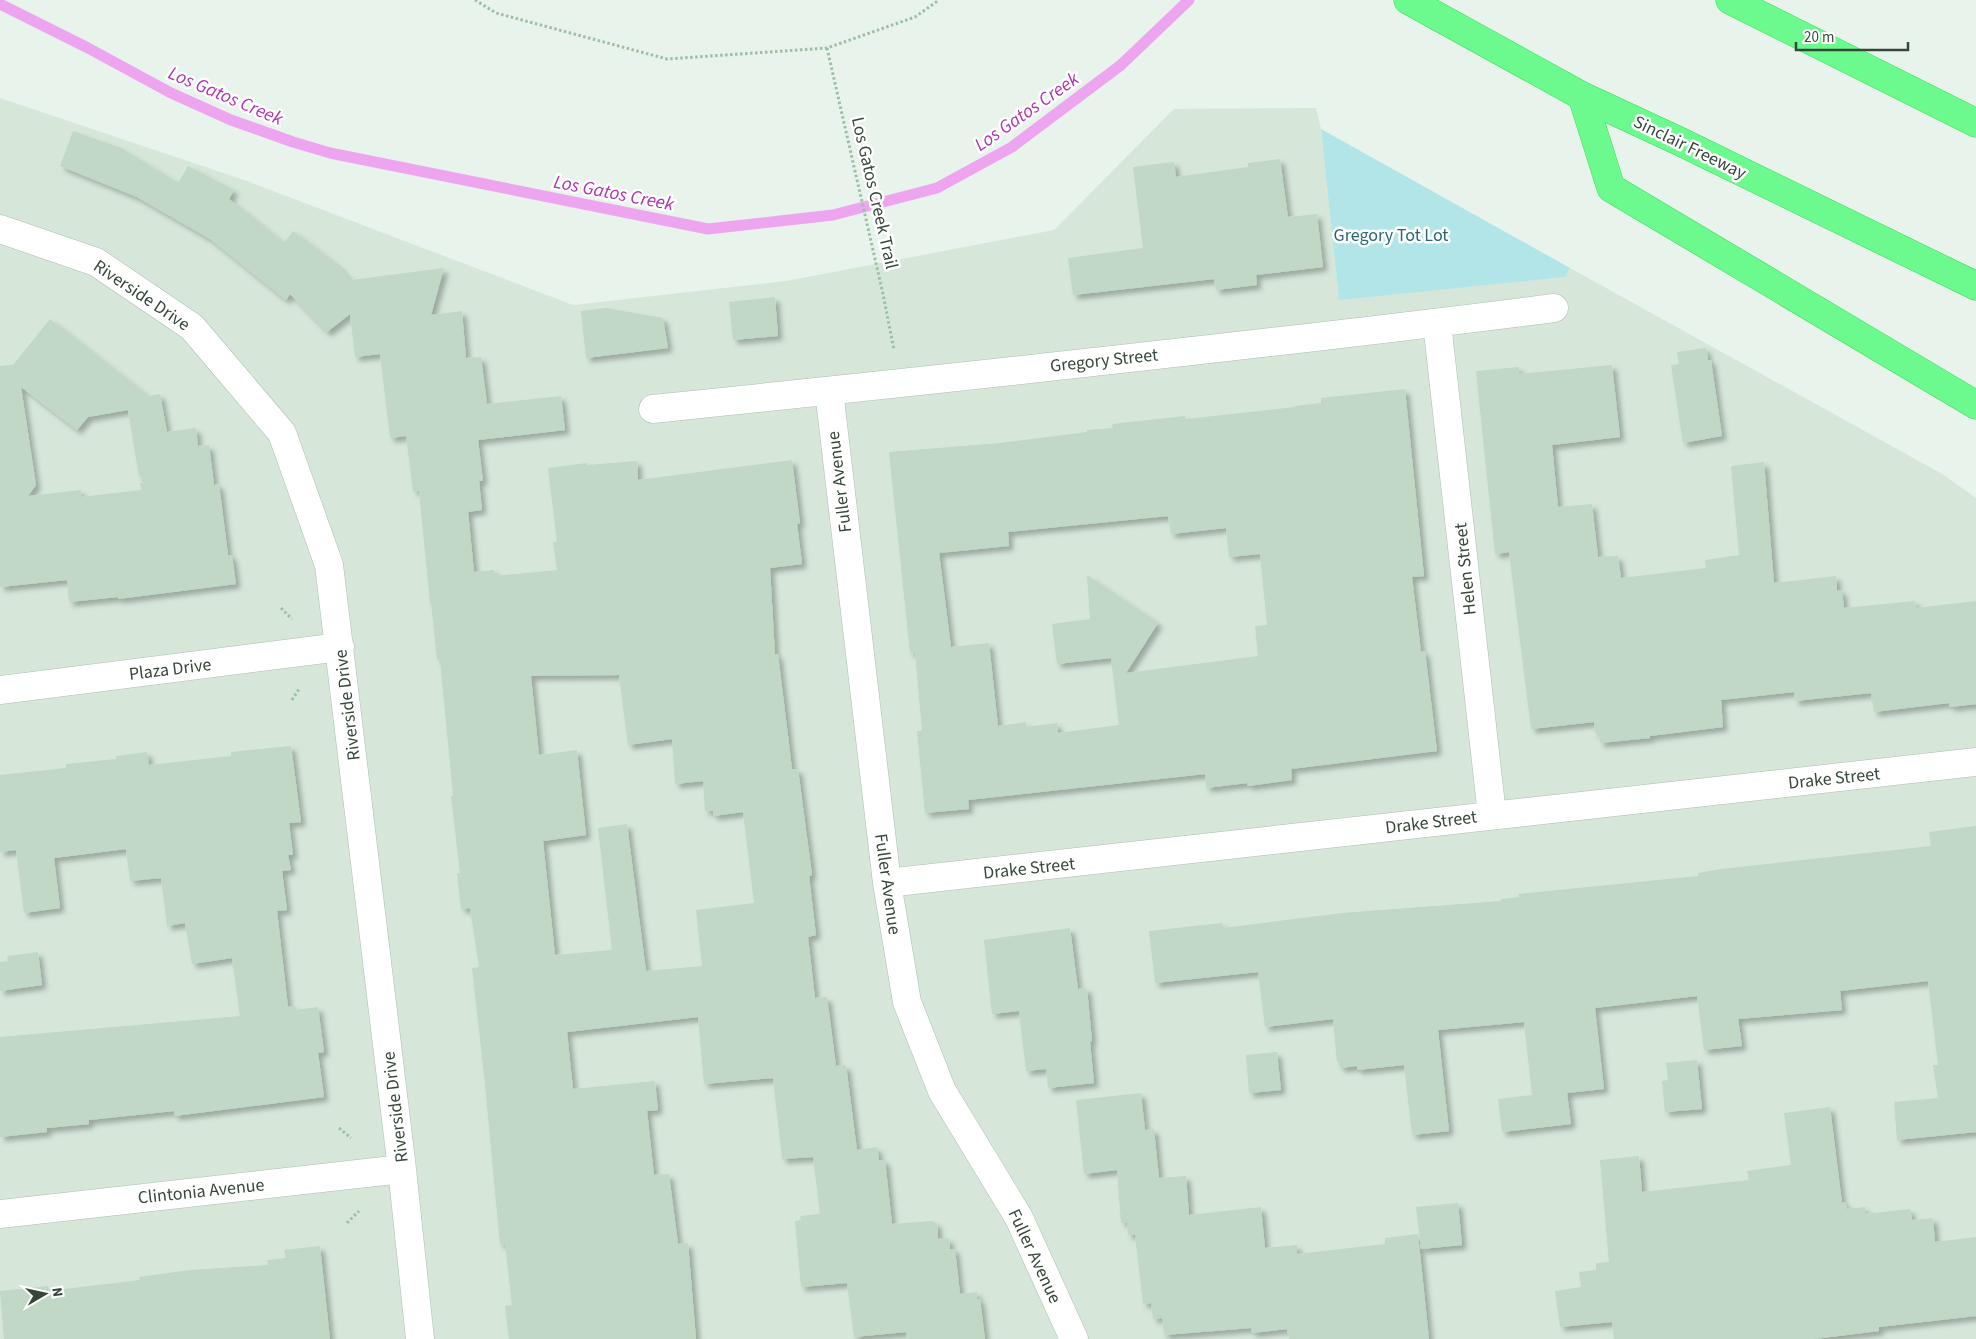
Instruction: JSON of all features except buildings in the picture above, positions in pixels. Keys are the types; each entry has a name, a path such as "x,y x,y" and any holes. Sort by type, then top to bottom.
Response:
{"highway":[{"name":"Sinclair Freeway","path":"1408,0 1582,96 1690,146 1976,286"},
{"path":"1730,0 1976,123"},
{"path":"1582,96 1611,188 1976,405"}],"street":[{"name":"Riverside Drive","path":"0,229 96,262 192,327 282,433 329,565 402,1169 420,1339"},
{"name":"Gregory Street","path":"653,409 1437,323 1554,308"},
{"name":"Helen Street","path":"1437,323 1492,815"},
{"name":"Fuller Avenue","path":"829,391 887,883 907,1002 942,1092 1019,1218 1074,1339"},
{"name":"Plaza Drive","path":"0,690 340,647"},
{"name":"Drake Street","path":"887,883 1976,762"},
{"name":"Clintonia Avenue","path":"0,1214 402,1169"}],"path":[{"path":"475,0 496,12 668,59 827,48 915,17 939,0"},
{"name":"Los Gatos Creek Trail","path":"827,48 893,344"},
{"path":"281,608 292,618"},
{"path":"292,700 300,689"},
{"path":"339,1128 351,1138"},
{"path":"347,1222 359,1211"}],"shaded area":[{"path":"0,98 247,181 573,305 786,281 1054,230 1174,109 1316,108 1321,129 1339,299 1565,277 1570,268 1944,475 1976,498 1976,1339 0,1339"}],"green space":[{"name":"Gregory Tot Lot","path":"1321,129 1570,268 1565,277 1339,300"}],"waterway":[{"name":"Los Gatos Creek","path":"0,4 88,48 171,93 231,120 293,142 330,153 708,229 833,215 937,188 1012,147 1121,65 1189,0"}]}
